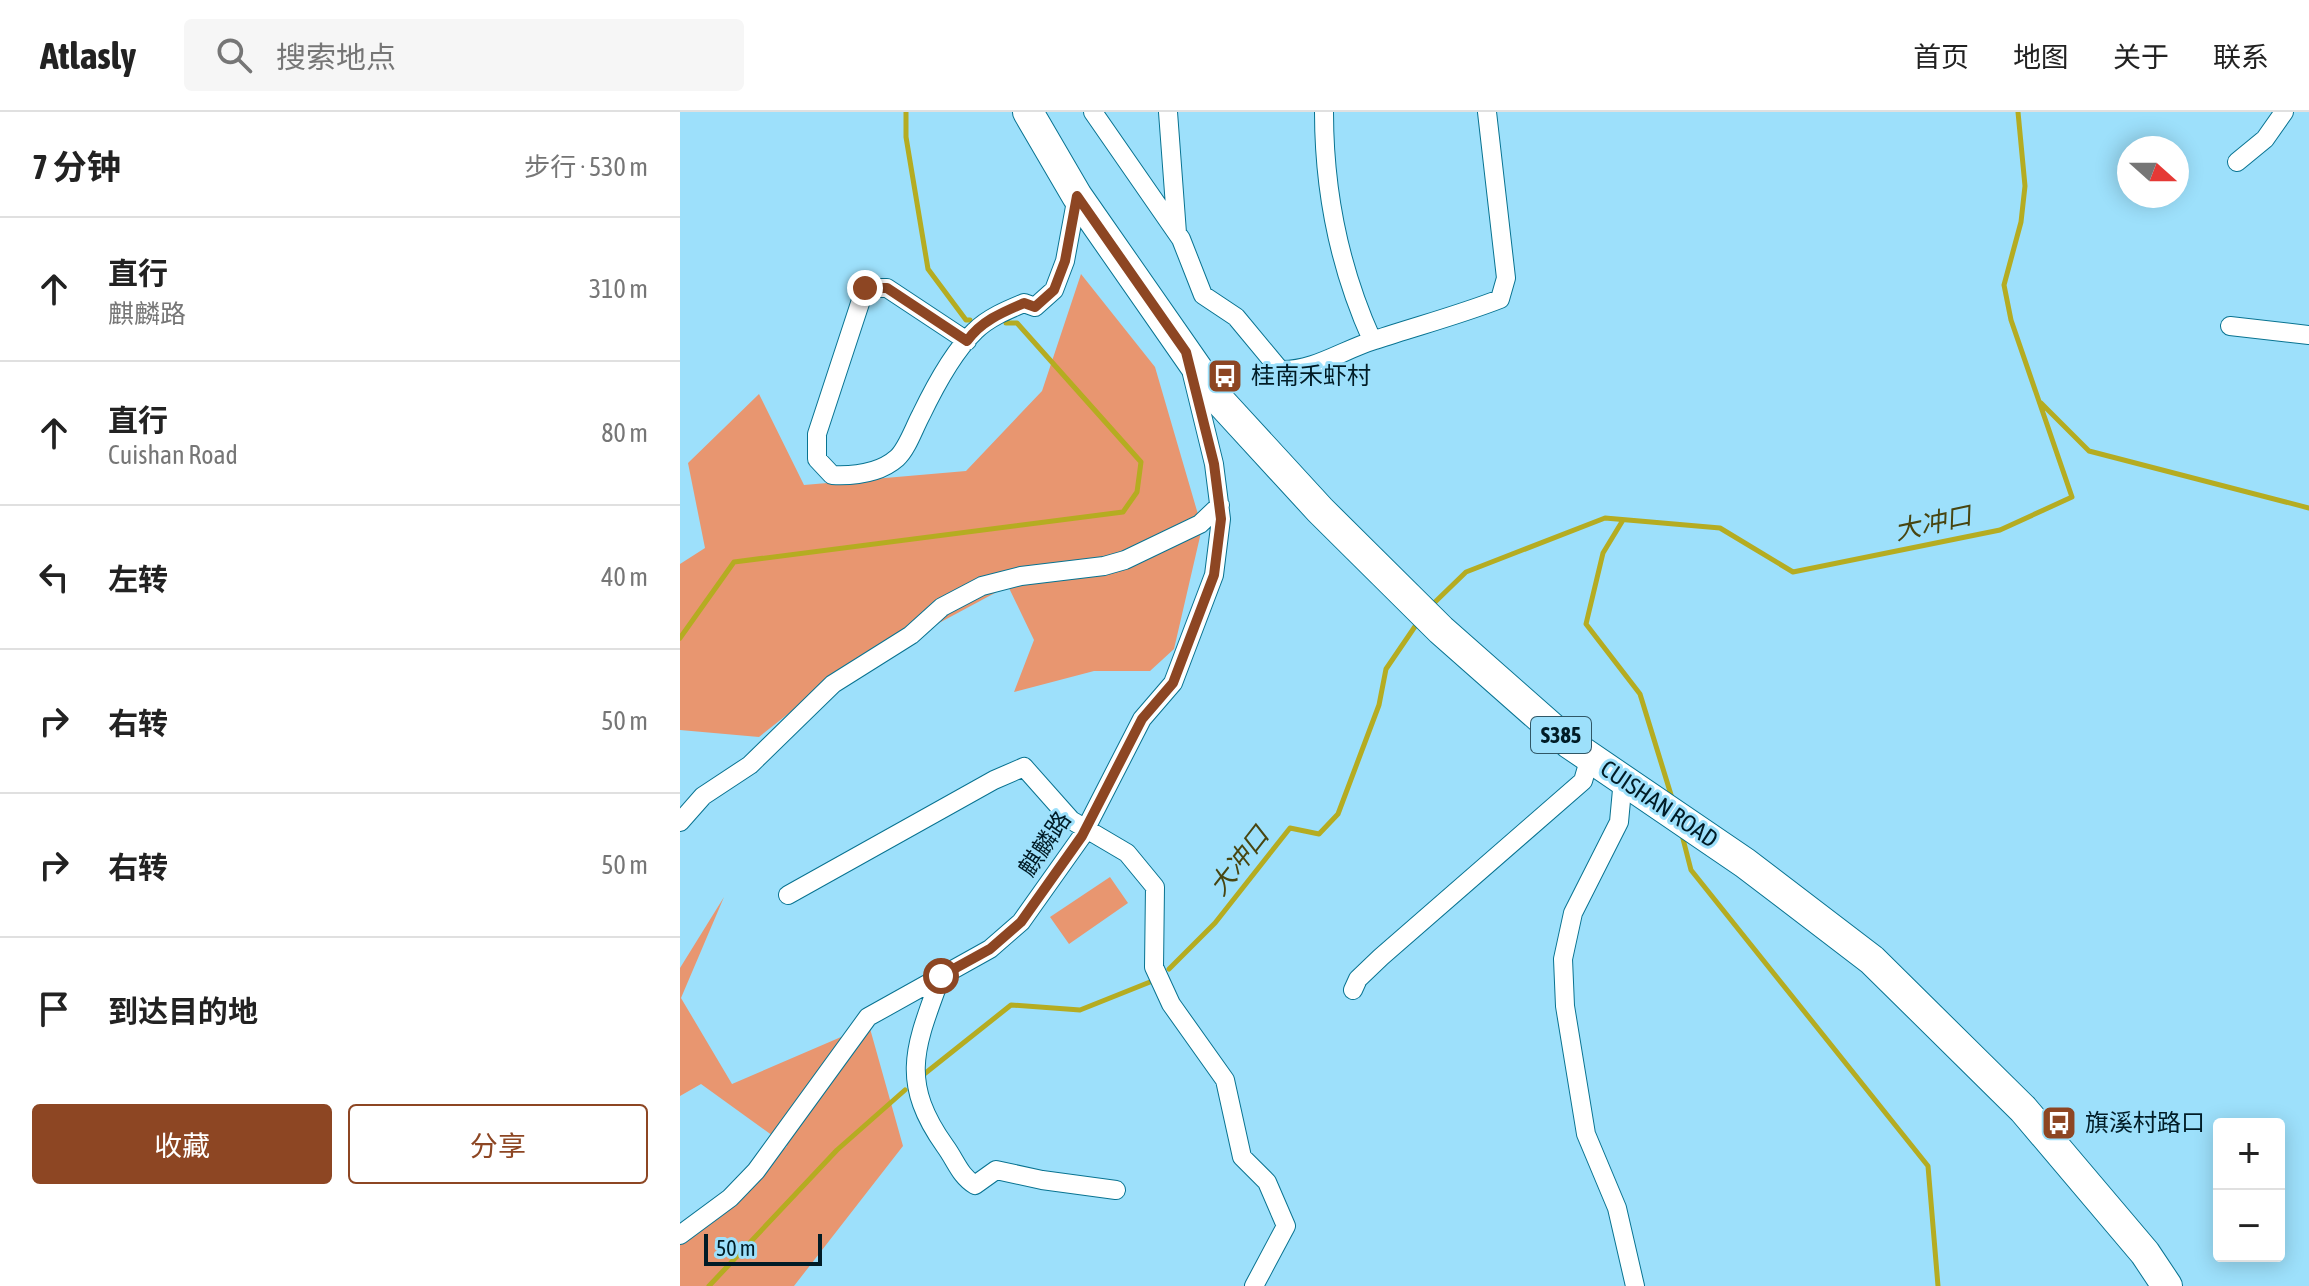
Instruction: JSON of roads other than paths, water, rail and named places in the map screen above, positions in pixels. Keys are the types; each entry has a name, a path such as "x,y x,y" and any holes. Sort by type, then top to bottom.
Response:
{"main road":[{"name":"CUISHAN ROAD","path":"1028,112 1077,196 1219,400 1320,510 1441,630 1590,757 1745,863 1872,960 2023,1109 2145,1253 2167,1286"}],"street":[{"path":"1093,112 1177,234 1203,295 1236,317 1280,370 1302,370 1372,340 1444,320 1500,299 1506,278 1487,112"},
{"path":"1168,112 1177,234"},
{"path":"1324,112 1324,151 1335,235 1348,286 1372,340"},
{"path":"2237,162 2265,139 2284,112"},
{"path":"967,341 887,288 865,288 817,434 817,459 832,475 851,476 880,469 899,457 930,396 974,331 1024,303 1035,307 1054,290 1065,261 1077,196"},
{"path":"2230,326 2309,335"},
{"name":"麒麟路","path":"680,1235 730,1198 756,1171 868,1017 990,949 1021,922 1086,829 1142,719 1173,683 1214,575 1221,519 1214,464 1186,352"},
{"path":"680,822 703,796 750,765 833,684 873,662 942,607 995,582 1125,560 1200,524 1220,505"},
{"path":"1353,990 1358,979 1381,957 1583,781 1590,757"},
{"path":"788,895 994,780 1024,767 1071,820 1127,853 1155,887 1154,967 1171,1004 1225,1080 1242,1157 1267,1182 1286,1226 1254,1286"},
{"path":"1623,779 1619,822 1573,913 1563,959 1565,1006 1586,1134 1619,1218 1635,1286"},
{"path":"941,976 913,1068 933,1130 964,1178 975,1185 996,1170 1116,1190"},
{"path":"1619,1218 1639,1216"}],"waterway":[{"path":"906,112 906,137 928,269 966,320 970,320"},
{"name":"大冲口","path":"1434,603 1466,572 1605,518 1720,528 1793,572 2000,530 2072,497 2011,320 2004,285 2021,222 2025,186 2018,112"},
{"path":"680,638 734,562 1123,512 1137,492 1141,462 1017,323 1006,323"},
{"path":"2041,403 2089,451 2309,508"},
{"path":"1623,520 1603,553 1586,624 1640,694 1672,798"},
{"name":"大冲口","path":"1169,969 1215,923 1290,828 1319,834 1338,814 1379,705 1386,669 1416,625"},
{"path":"1682,835 1691,870 1928,1166 1938,1286"},
{"name":"大冲口","path":"923,1075 1011,1005 1080,1010 1155,980"},
{"name":"大冲口","path":"709,1286 837,1150 905,1090"}],"place":[{"name":"桂南禾虾村","path":"1225,376"},
{"name":"旗溪村路口","path":"2059,1123"}]}
